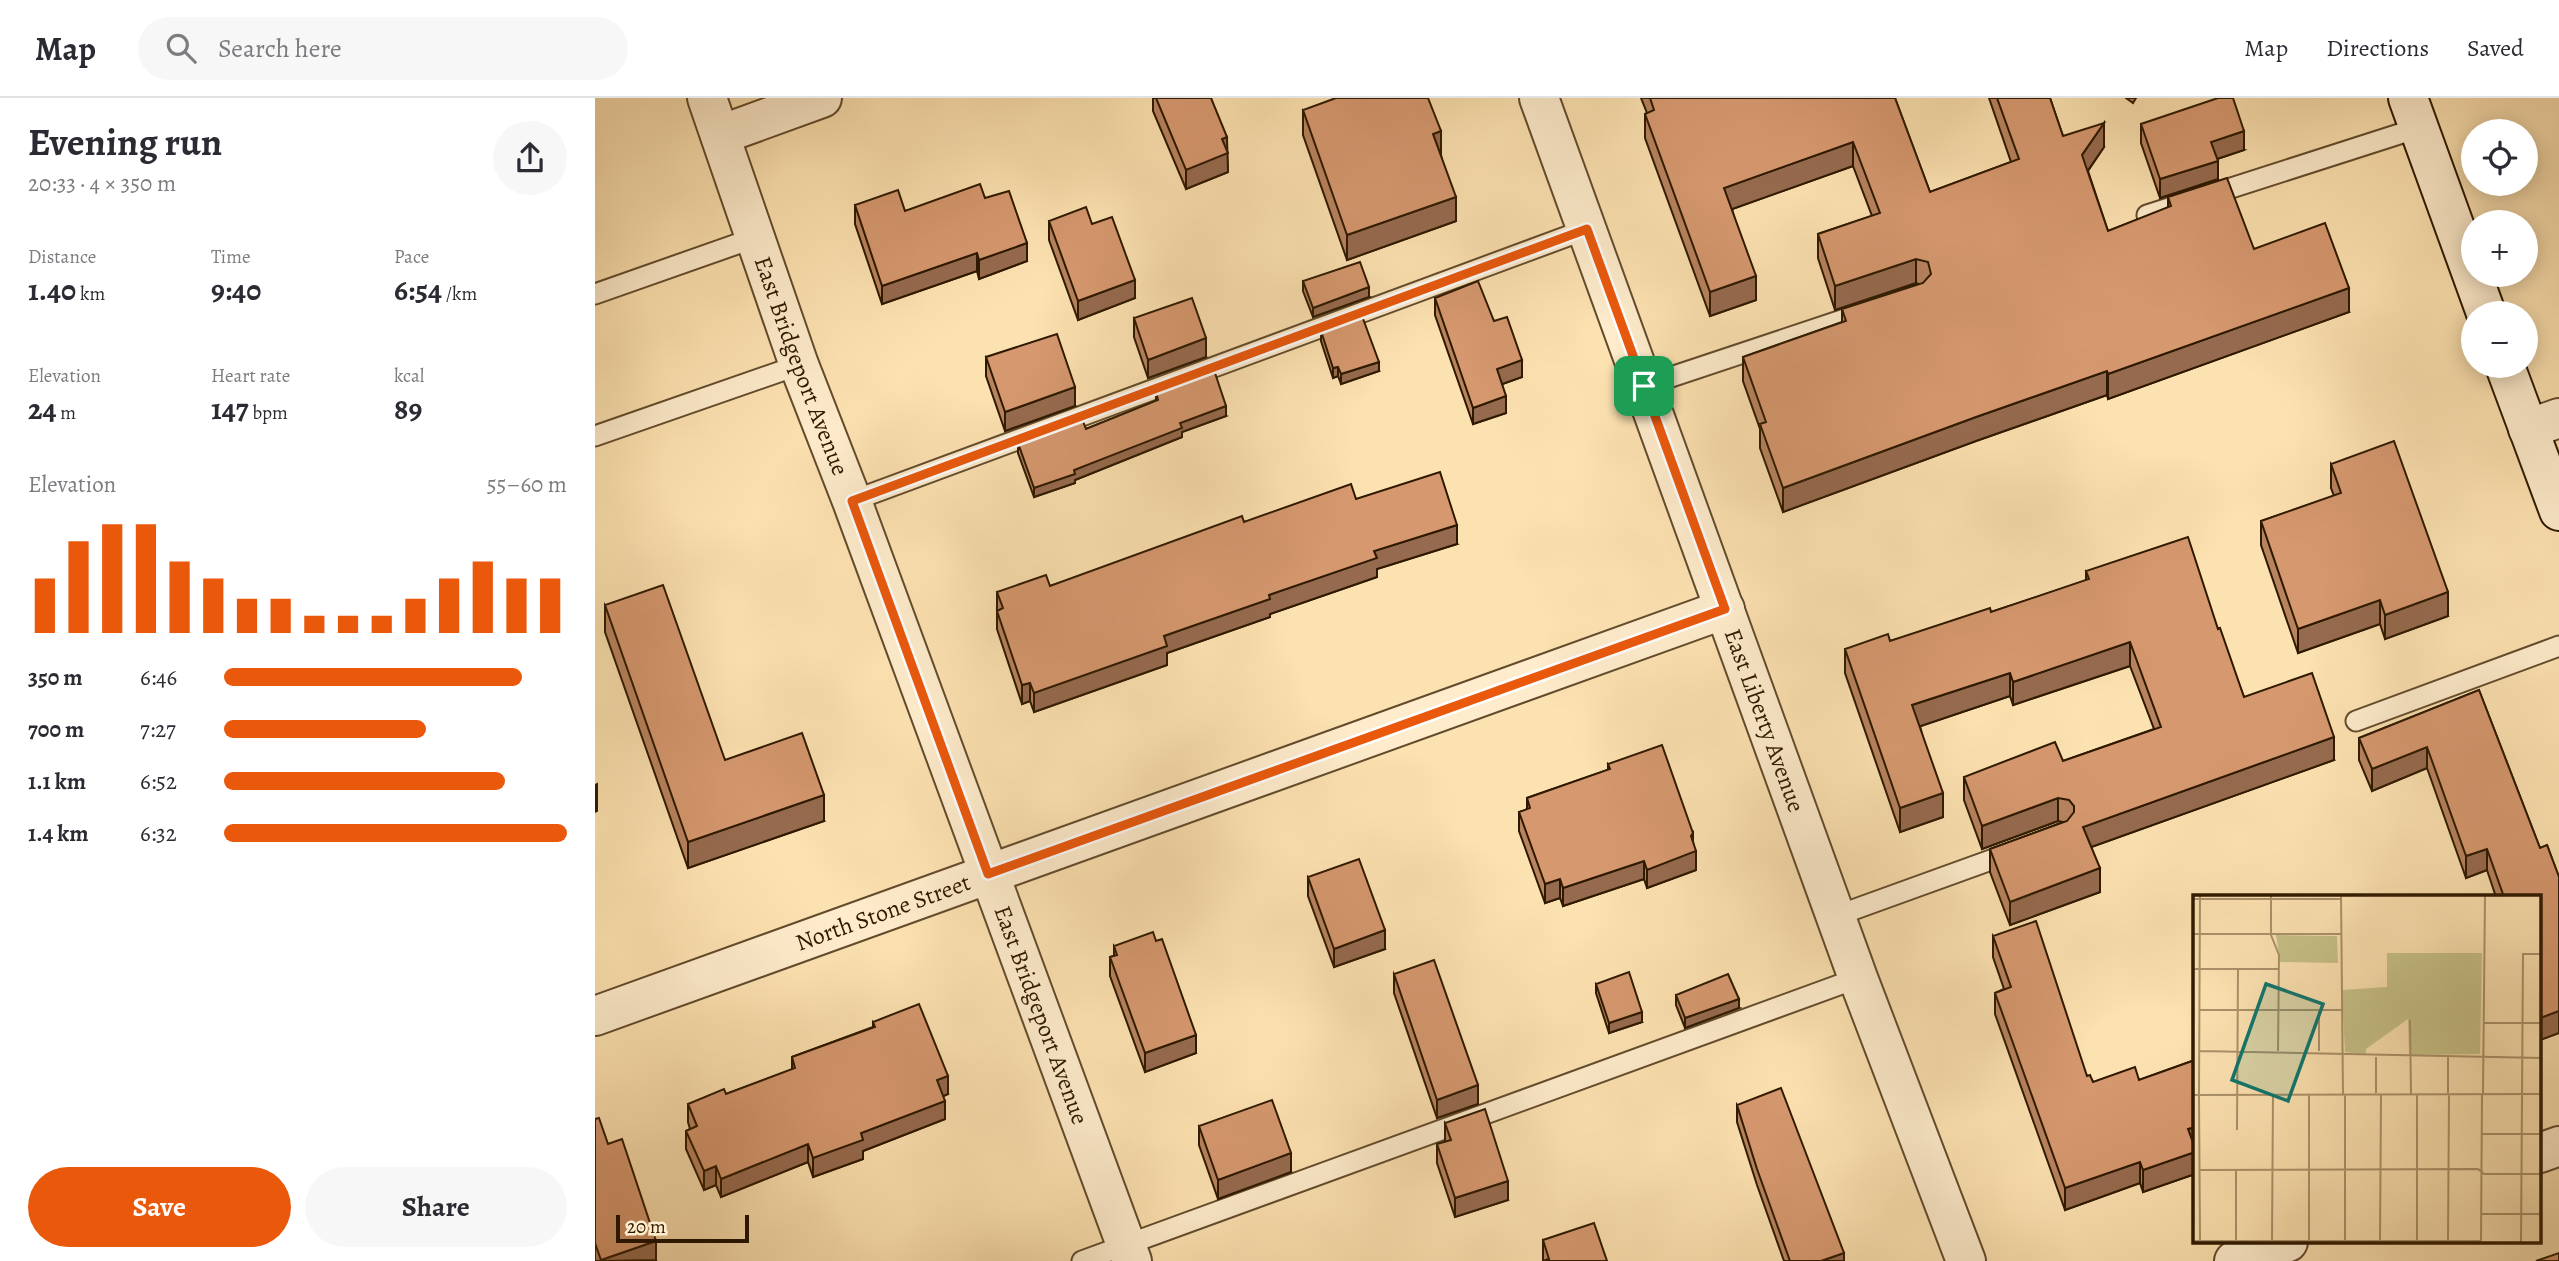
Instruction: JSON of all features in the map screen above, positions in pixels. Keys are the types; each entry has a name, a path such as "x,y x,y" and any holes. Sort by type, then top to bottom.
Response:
{"street":[{"name":"East Bridgeport Avenue","path":"707,98 799,365 852,501 1129,1253"},
{"path":"720,135 822,98"},
{"name":"East Liberty Avenue","path":"1539,98 1858,978 1966,1261"},
{"path":"2413,113 2482,301"},
{"path":"2513,378 2544,424 2559,511"},
{"name":"North Stone Street","path":"595,1016 1725,609"},
{"path":"2541,1153 2559,1146"},
{"path":"2234,1261 2282,1244"}],"lane":[{"path":"2147,215 2413,113"},
{"path":"852,501 1587,229"},
{"path":"595,294 757,237"},
{"path":"1644,386 1880,308"},
{"path":"595,436 799,365"},
{"path":"2356,721 2559,646"},
{"path":"1836,916 2025,847"},
{"path":"1082,1261 1129,1253 1858,978"}],"building":[{"path":"1156,98 1211,98 1227,137 1222,139 1228,153 1186,170"},
{"path":"1336,98 1428,98 1441,131 1433,134 1456,197 1347,235 1303,110"},
{"path":"1650,98 1895,98 1930,192 2019,159 1997,98 2050,98 2063,136 2104,123 2082,155 2108,231 2171,206 2168,197 2227,178 2254,249 2325,223 2349,288 2108,374 2107,371 1976,417 1783,488 1760,424 1766,422 1743,357 1846,321 1842,309 1923,283 1931,274 1928,262 1916,259 1835,286 1818,234 1880,213 1853,142 1724,188 1756,276 1710,292 1645,114 1654,110"},
{"path":"2218,98 2233,98 2244,131 2211,142 2218,161 2160,179 2141,124"},
{"path":"980,184 985,198 1009,191 1027,243 979,260 977,253 882,286 855,205 898,190 905,211"},
{"path":"1086,207 1092,224 1112,217 1135,280 1078,301 1049,221"},
{"path":"1360,262 1369,287 1313,308 1303,281"},
{"path":"1478,281 1494,321 1507,317 1522,360 1497,369 1506,396 1473,408 1435,298"},
{"path":"1192,298 1206,338 1148,360 1134,318"},
{"path":"1362,316 1379,362 1341,374 1338,367 1333,368 1321,331"},
{"path":"1057,334 1075,387 1005,412 986,357"},
{"path":"1214,370 1226,406 1180,423 1182,428 1074,470 1075,474 1034,488 1018,443 1082,419 1086,429 1158,400 1156,392"},
{"path":"2394,441 2448,592 2385,615 2380,600 2298,629 2261,521 2341,493 2331,464"},
{"path":"1440,472 1457,525 1374,551 1377,558 1269,595 1270,599 1164,636 1167,646 1034,693 1030,683 1022,685 997,611 1003,608 997,592 1046,575 1050,586 1242,516 1244,522 1351,484 1356,499"},
{"path":"2188,537 2244,697 2312,673 2334,737 2083,827 2100,868 2010,902 1990,849 2067,821 2074,812 2074,806 2069,800 2058,798 1982,826 1964,777 2055,742 2063,761 2161,727 2130,642 2013,682 2010,673 1912,705 1943,793 1900,808 1845,649 1888,634 1890,641 1990,608 1991,612 2089,579 2086,571"},
{"path":"663,585 725,760 802,733 824,795 688,842 605,605"},
{"path":"2479,690 2540,848 2547,845 2559,877 2559,1011 2541,1018 2541,895 2503,895 2487,849 2466,856 2427,747 2372,769 2359,738"},
{"path":"1662,745 1693,833 1691,836 1696,851 1647,870 1644,861 1563,888 1560,879 1545,884 1519,812 1530,808 1527,798 1610,769 1608,764"},
{"path":"1359,859 1385,930 1334,949 1308,877"},
{"path":"2036,921 2087,1076 2090,1075 2093,1082 2135,1067 2139,1080 2193,1061 2193,1128 2188,1129 2193,1153 2143,1170 2140,1162 2065,1188 1995,993 2011,987 1993,936"},
{"path":"1153,932 1156,941 1162,939 1196,1035 1145,1053 1110,957 1117,955 1114,946"},
{"path":"1434,960 1478,1085 1437,1100 1394,974"},
{"path":"1629,972 1642,1012 1609,1023 1596,984"},
{"path":"1728,974 1739,999 1685,1018 1676,995"},
{"path":"919,1004 948,1076 937,1080 945,1101 861,1133 863,1140 813,1158 808,1144 721,1179 716,1166 704,1171 686,1131 697,1126 688,1104 724,1089 726,1094 795,1068 792,1057 875,1027 873,1022"},
{"path":"1781,1088 1844,1253 1821,1261 1790,1261 1737,1105"},
{"path":"1272,1100 1291,1153 1218,1180 1199,1126"},
{"path":"1485,1109 1508,1181 1455,1198 1437,1144 1451,1140 1445,1123"},
{"path":"599,1118 608,1144 622,1139 656,1241 601,1260 595,1243 595,1119"},
{"path":"1594,1223 1607,1261 1543,1261 1549,1259 1543,1240"},
{"path":"2559,1253 2559,1261 2536,1261"}],"route":[{"path":"1587,229 1644,386 1725,609 988,874 852,501 1587,229"}]}
